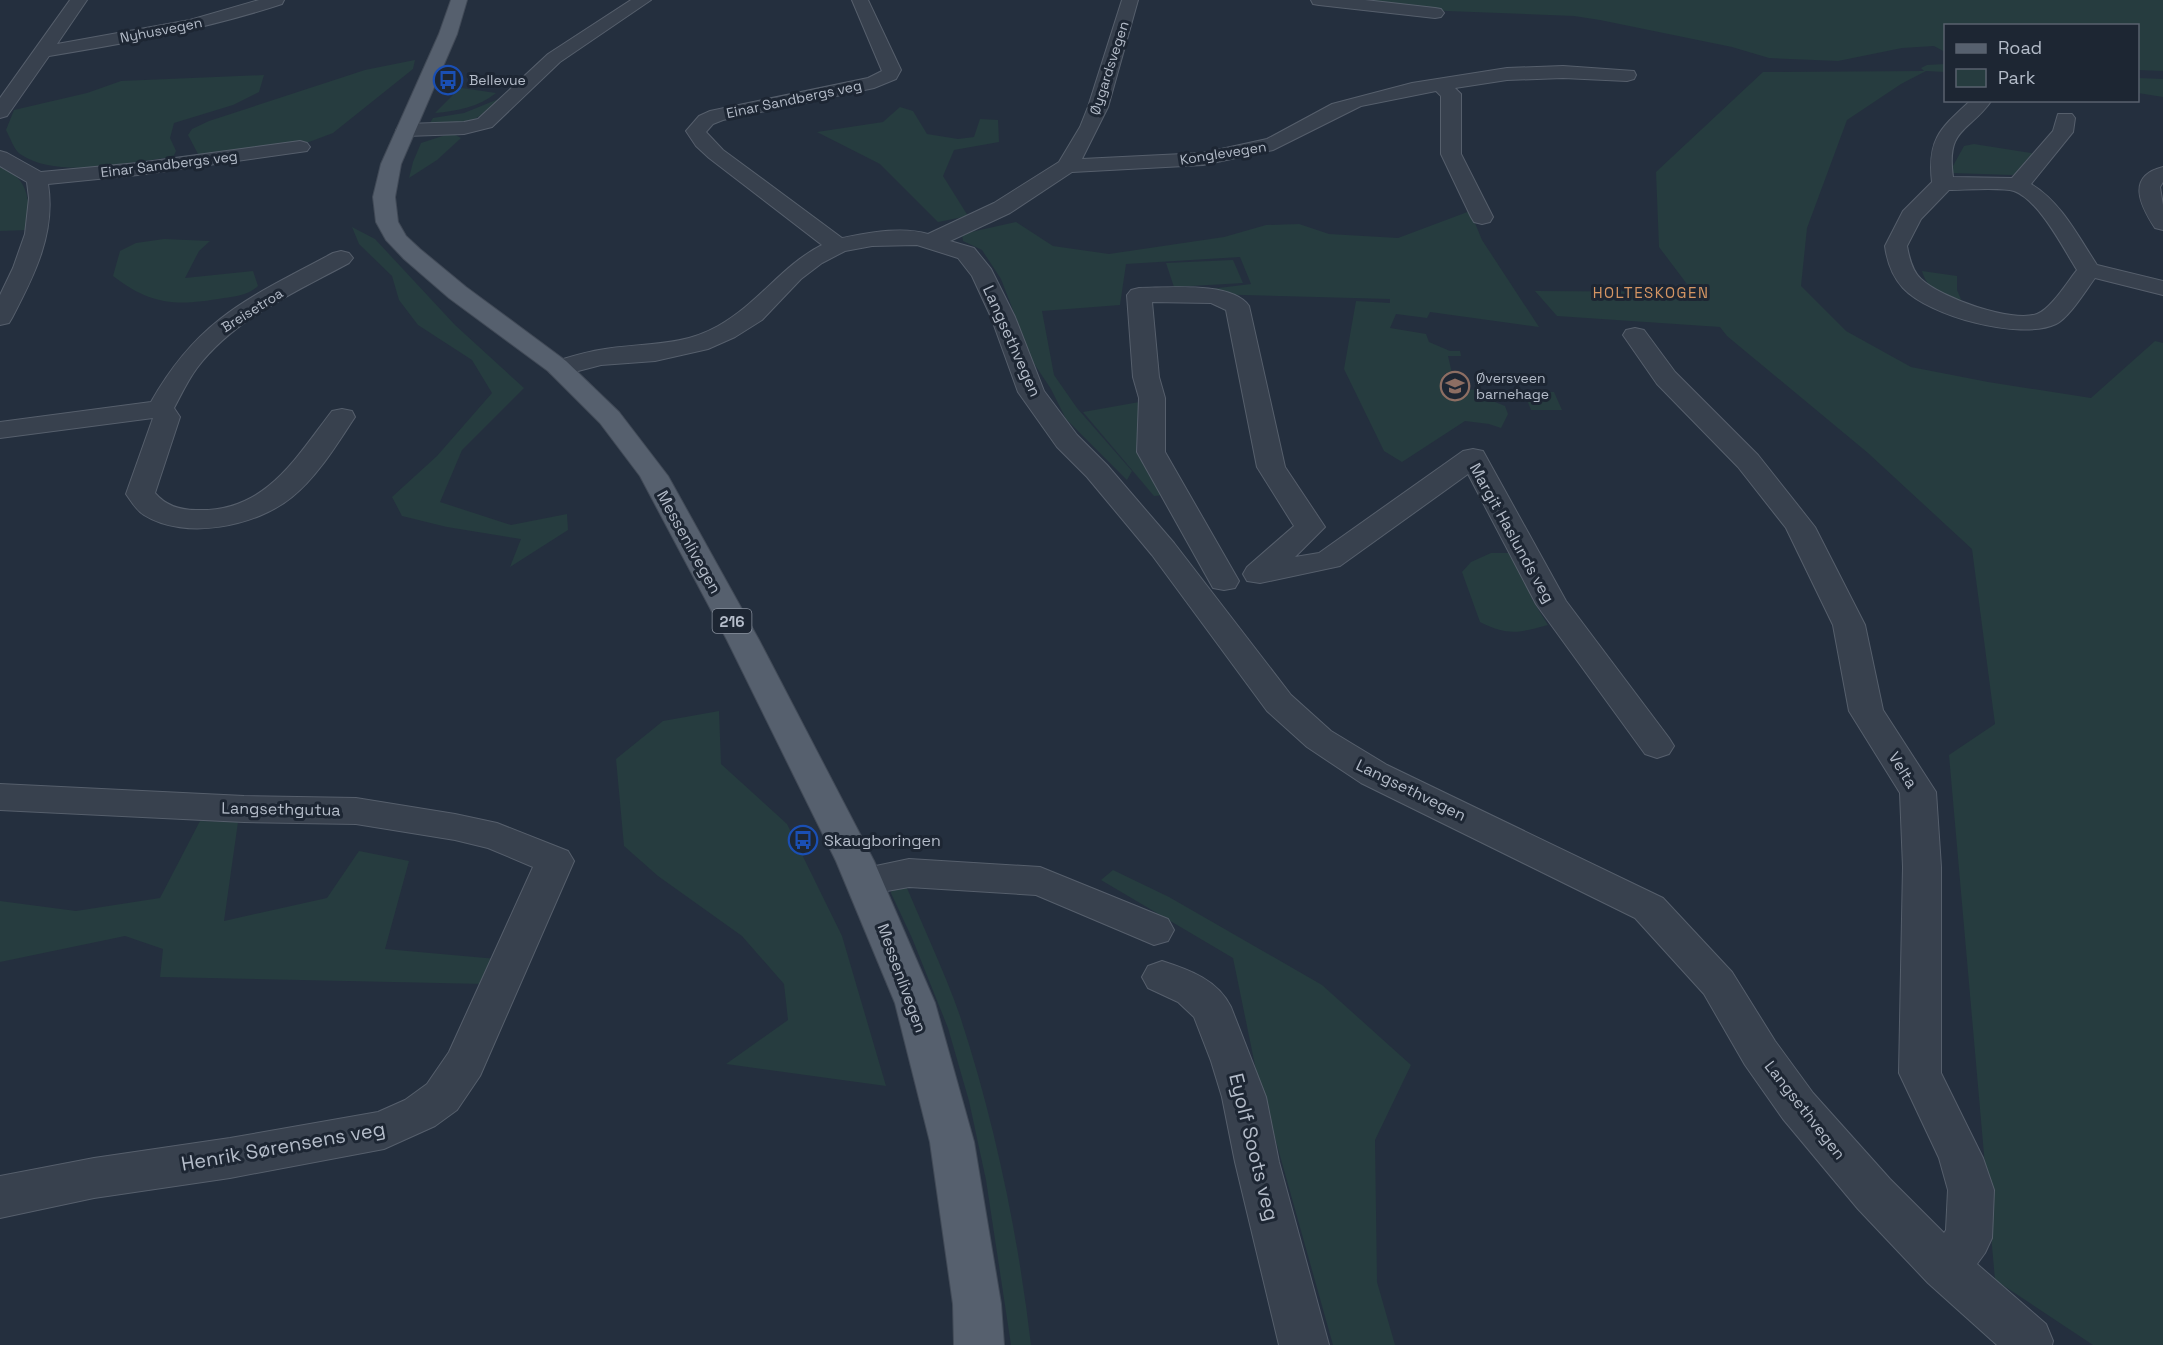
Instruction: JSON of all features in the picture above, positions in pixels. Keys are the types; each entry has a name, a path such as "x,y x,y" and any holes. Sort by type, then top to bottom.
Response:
{"main road":[{"name":"Messenlivegen","path":"459,0 448,34 406,130 385,186 383,207 391,230 406,249 443,282 567,375 639,454 654,476 743,640 865,881 915,1003 952,1142 976,1304 979,1345"}],"street":[{"path":"0,112 79,0"},
{"name":"Nyhusvegen","path":"44,51 173,28 230,15 276,0"},
{"path":"406,130 464,128 485,123 554,58 643,0"},
{"name":"Einar Sandbergs veg","path":"838,246 716,154 703,142 696,131 706,120 717,115 862,84 889,75 892,70 860,0"},
{"name":"Øygardsvegen","path":"1067,166 1079,150 1102,96 1131,0"},
{"path":"1319,0 1435,13"},
{"name":"Konglevegen","path":"1067,166 1203,159 1273,144 1338,108 1412,89 1507,74 1563,72 1627,75"},
{"path":"1442,86 1451,94 1451,154 1482,218"},
{"path":"1943,183 1939,162 1948,130 1981,102"},
{"path":"2018,185 2063,132 2065,118"},
{"name":"Einar Sandbergs veg","path":"38,179 138,169 300,147"},
{"path":"0,158 38,179 42,199 39,226 32,252 0,318"},
{"path":"933,240 1002,208 1067,166"},
{"path":"2163,173 2156,177 2149,187 2150,201 2163,224"},
{"path":"2089,270 2049,318 2024,322 1978,314 1923,293 1903,274 1896,246 1911,216 1943,183 2018,185 2037,197 2052,214 2089,270 2163,288"},
{"name":"Langsethvegen","path":"567,375 608,373 655,353 699,344 726,332 753,315 793,274 814,258 838,246 872,239 919,238 933,240 966,253 983,274 1003,316 1021,370 1032,392 1067,441 1097,471 1150,534 1208,584 1280,702 1319,739 1374,774 1649,908 1718,984 1761,1053 1798,1106 1874,1194 1945,1267 2029,1341"},
{"name":"Breisetroa","path":"160,409 192,358 218,332 244,311 341,258"},
{"path":"1208,584 1151,452 1152,398 1146,377 1139,295 1215,296 1237,306 1271,467 1310,527 1260,574"},
{"name":"Velta","path":"1635,335 1666,378 1748,461 1800,527 1849,625 1866,711 1918,792 1922,867 1920,1073 1961,1158 1971,1190 1970,1238 1945,1267"},
{"path":"0,430 160,409 167,417 165,428 150,462 140,494 154,509 172,515 202,520 228,516 262,504 284,490 342,417"},
{"name":"Margit Haslunds veg","path":"1208,584 1329,560 1473,457 1552,604 1657,746"},
{"name":"Langsethgutua","path":"0,797 244,809 356,811 455,827 497,837 555,861"},
{"name":"Henrik Sørensens veg","path":"0,1197 94,1178 230,1158 384,1130 420,1113 442,1096 465,1063 555,861"},
{"path":"865,881 909,873 1040,881 1154,930"},
{"name":"Eyolf Soots veg","path":"1162,977 1192,990 1211,1007 1232,1061 1244,1097 1257,1162 1304,1345"}],"green space":[{"path":"2163,0 2163,71 2139,70 2139,24 1944,24 1944,51 1934,46 1902,48 1838,61 1769,58 1732,47 1574,16 1447,11 1350,1"},
{"path":"415,60 413,69 333,133 309,142 208,156 198,154 188,135 192,129 209,121 365,70"},
{"path":"1944,64 1944,72 1926,71 1901,84 1847,120 1807,228 1801,286 1846,331 1911,367 1988,382 2091,398 2155,341 2163,343 2163,1345 2093,1345 1995,1280 1949,755 1995,724 1972,549 1868,453 1727,336 1720,327 1557,316 1535,291 1693,292 1659,247 1656,172 1763,72 1924,71 1921,68 1927,65"},
{"path":"264,75 259,92 233,105 174,123 170,138 176,151 173,157 95,167 54,166 36,162 20,154 6,130 14,110 87,93 121,81"},
{"path":"2139,78 2163,79 2163,97 2139,93"},
{"path":"455,87 496,93 467,108 435,113 453,95"},
{"path":"501,98 477,118 462,124 430,123 433,118 464,113"},
{"path":"900,107 913,111 927,134 958,139 974,137 980,119 998,120 999,142 954,150 943,176 968,216 938,222 880,164 817,132 883,122"},
{"path":"452,133 461,138 437,160 409,178 421,143"},
{"path":"1974,144 2037,154 2013,175 1953,173 1953,166 1964,146"},
{"path":"0,167 17,177 23,184 28,201 28,230 0,231"},
{"path":"1470,211 1482,240 1539,327 1430,312 1427,318 1396,314 1390,328 1426,334 1429,342 1450,351 1460,351 1461,356 1448,356 1452,373 1445,373 1447,383 1461,389 1479,390 1483,401 1505,406 1508,414 1501,428 1465,421 1402,462 1384,451 1344,369 1356,301 1390,303 1390,299 1204,294 1194,291 1251,284 1240,257 1126,264 1120,305 1042,311 1054,375 1077,408 1132,471 1127,480 1066,419 1051,389 1033,362 1001,279 982,250 963,241 962,234 1016,222 1053,246 1109,254 1224,237 1266,225 1299,224 1329,234 1398,238"},
{"path":"352,227 375,239 455,325 524,388 462,450 440,502 511,525 567,514 568,530 510,567 521,539 447,527 402,516 392,497 437,456 492,393 472,360 418,325 399,300 392,276 359,244"},
{"path":"164,239 210,241 199,251 185,278 253,271 258,286 238,296 207,301 179,302 153,298 140,293 113,276 120,251 136,243"},
{"path":"1233,260 1243,283 1174,287 1166,263"},
{"path":"1922,271 1957,276 1957,290 1963,304 1933,289"},
{"path":"1524,392 1554,392 1562,410 1531,410"},
{"path":"1145,401 1141,445 1147,472 1164,495 1154,496 1083,412"},
{"path":"1491,553 1512,553 1533,601 1548,625 1514,632 1498,630 1480,622 1462,572 1471,562"},
{"path":"719,711 721,764 787,824 842,936 886,1086 726,1064 788,1020 784,984 742,936 658,876 624,846 616,759 663,721"},
{"path":"200,821 238,822 224,921 327,898 359,851 409,861 385,949 497,959 485,984 160,977 163,949 125,936 0,962 0,901 76,911 160,898"},
{"path":"1113,870 1169,897 1322,985 1411,1065 1375,1140 1377,1282 1395,1345 1333,1345 1256,1070 1233,958 1101,880"},
{"path":"901,873 939,962 973,1056 1004,1179 1026,1303 1031,1345 1011,1345 986,1180 969,1101 948,1028 912,938 891,893 893,875"}],"place":[{"name":"Bellevue","path":"448,80"},
{"name":"Øversveen barnehage","path":"1455,386"},
{"name":"Skaugboringen","path":"803,840"}],"district":[{"name":"HOLTESKOGEN","path":"1651,292"}]}
